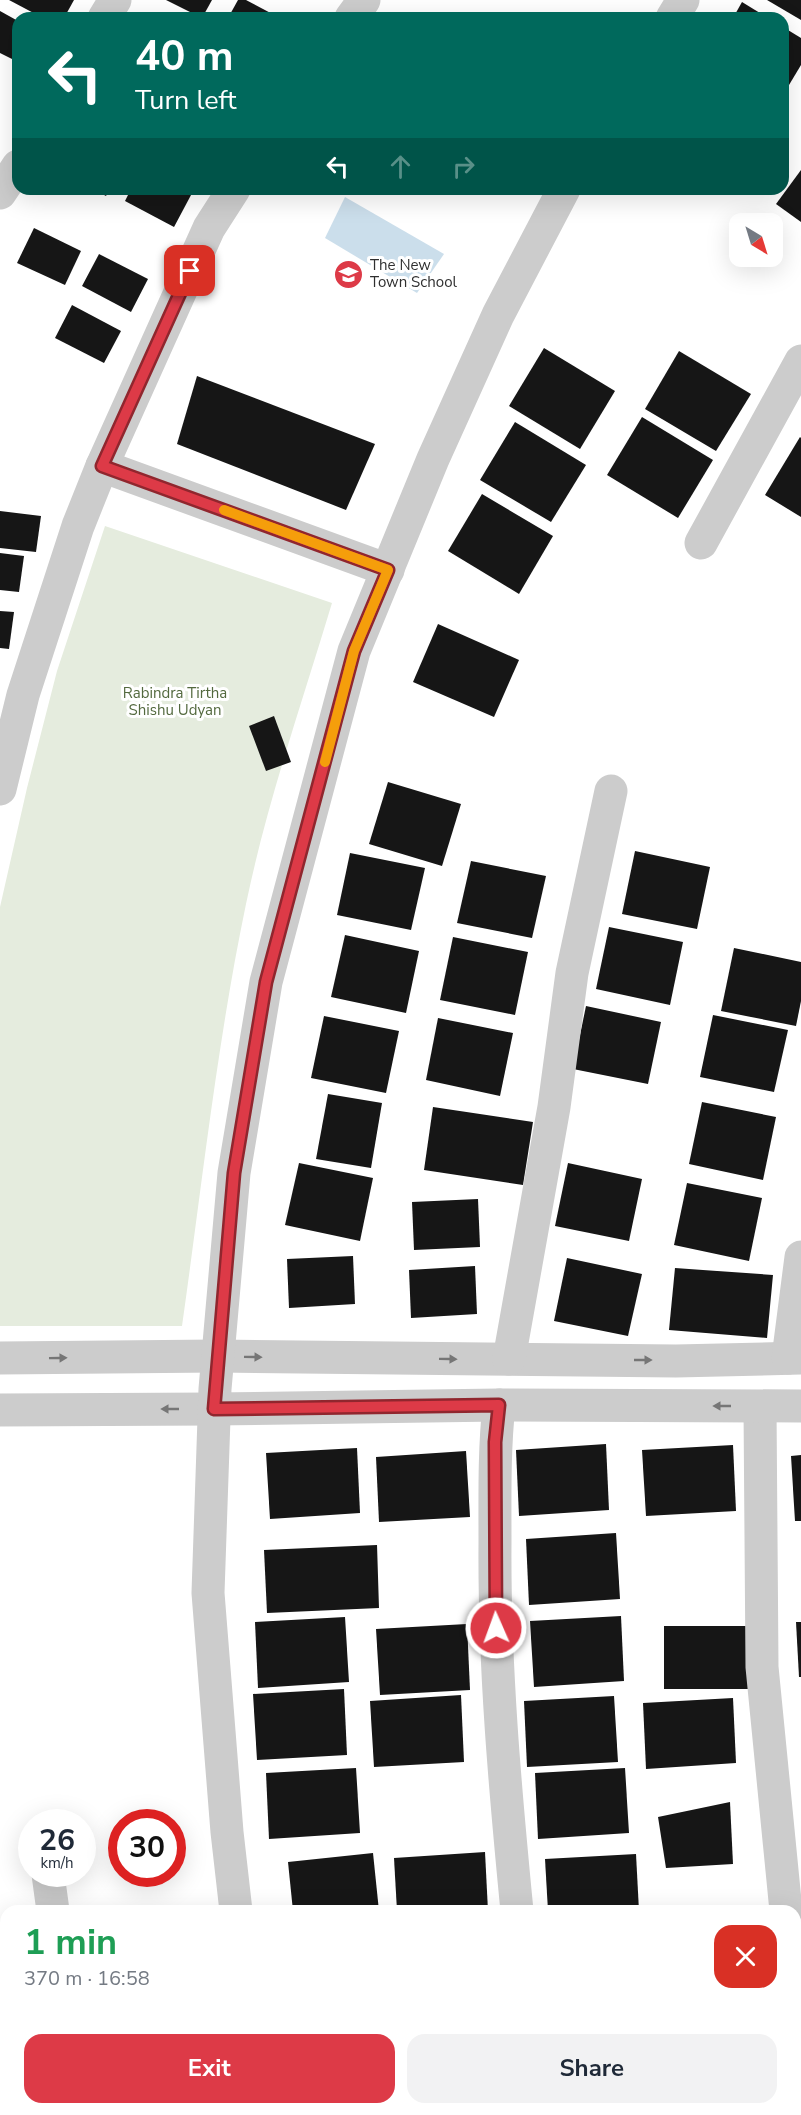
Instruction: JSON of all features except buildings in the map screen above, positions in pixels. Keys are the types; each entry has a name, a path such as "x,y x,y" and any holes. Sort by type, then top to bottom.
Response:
{"street":[{"path":"0,193 12,175"},
{"path":"0,789 23,695 78,526 102,466 209,228 230,195"},
{"path":"235,1905 226,1820 208,1593 214,1409 234,1173 266,982 354,651 433,459 498,315 561,195"},
{"path":"701,543 801,361"},
{"path":"102,466 388,570"},
{"path":"509,1359 554,1107 572,973 611,791"},
{"path":"0,1358 218,1356 676,1361 795,1358 801,1257"},
{"path":"499,1405 495,1442 494,1607 504,1779 516,1905"},
{"path":"0,1410 499,1405 801,1406"},
{"path":"760,1407 762,1667 785,1905"},
{"path":"49,1887 51,1905"}],"green space":[{"name":"Rabindra Tirtha Shishu Udyan","path":"105,526 332,603 275,790 246,904 218,1061 182,1326 0,1326 0,907 57,671"}],"water":[{"path":"345,197 444,254 417,293 325,238"}],"slow traffic":[{"path":"224,510 388,570 354,651 325,762"}],"place":[{"name":"The New Town School","path":"349,274"}],"route":[{"path":"190,271 102,466 388,570 354,651 266,982 234,1173 214,1409 499,1405 495,1442 494,1607 496,1628"}]}
